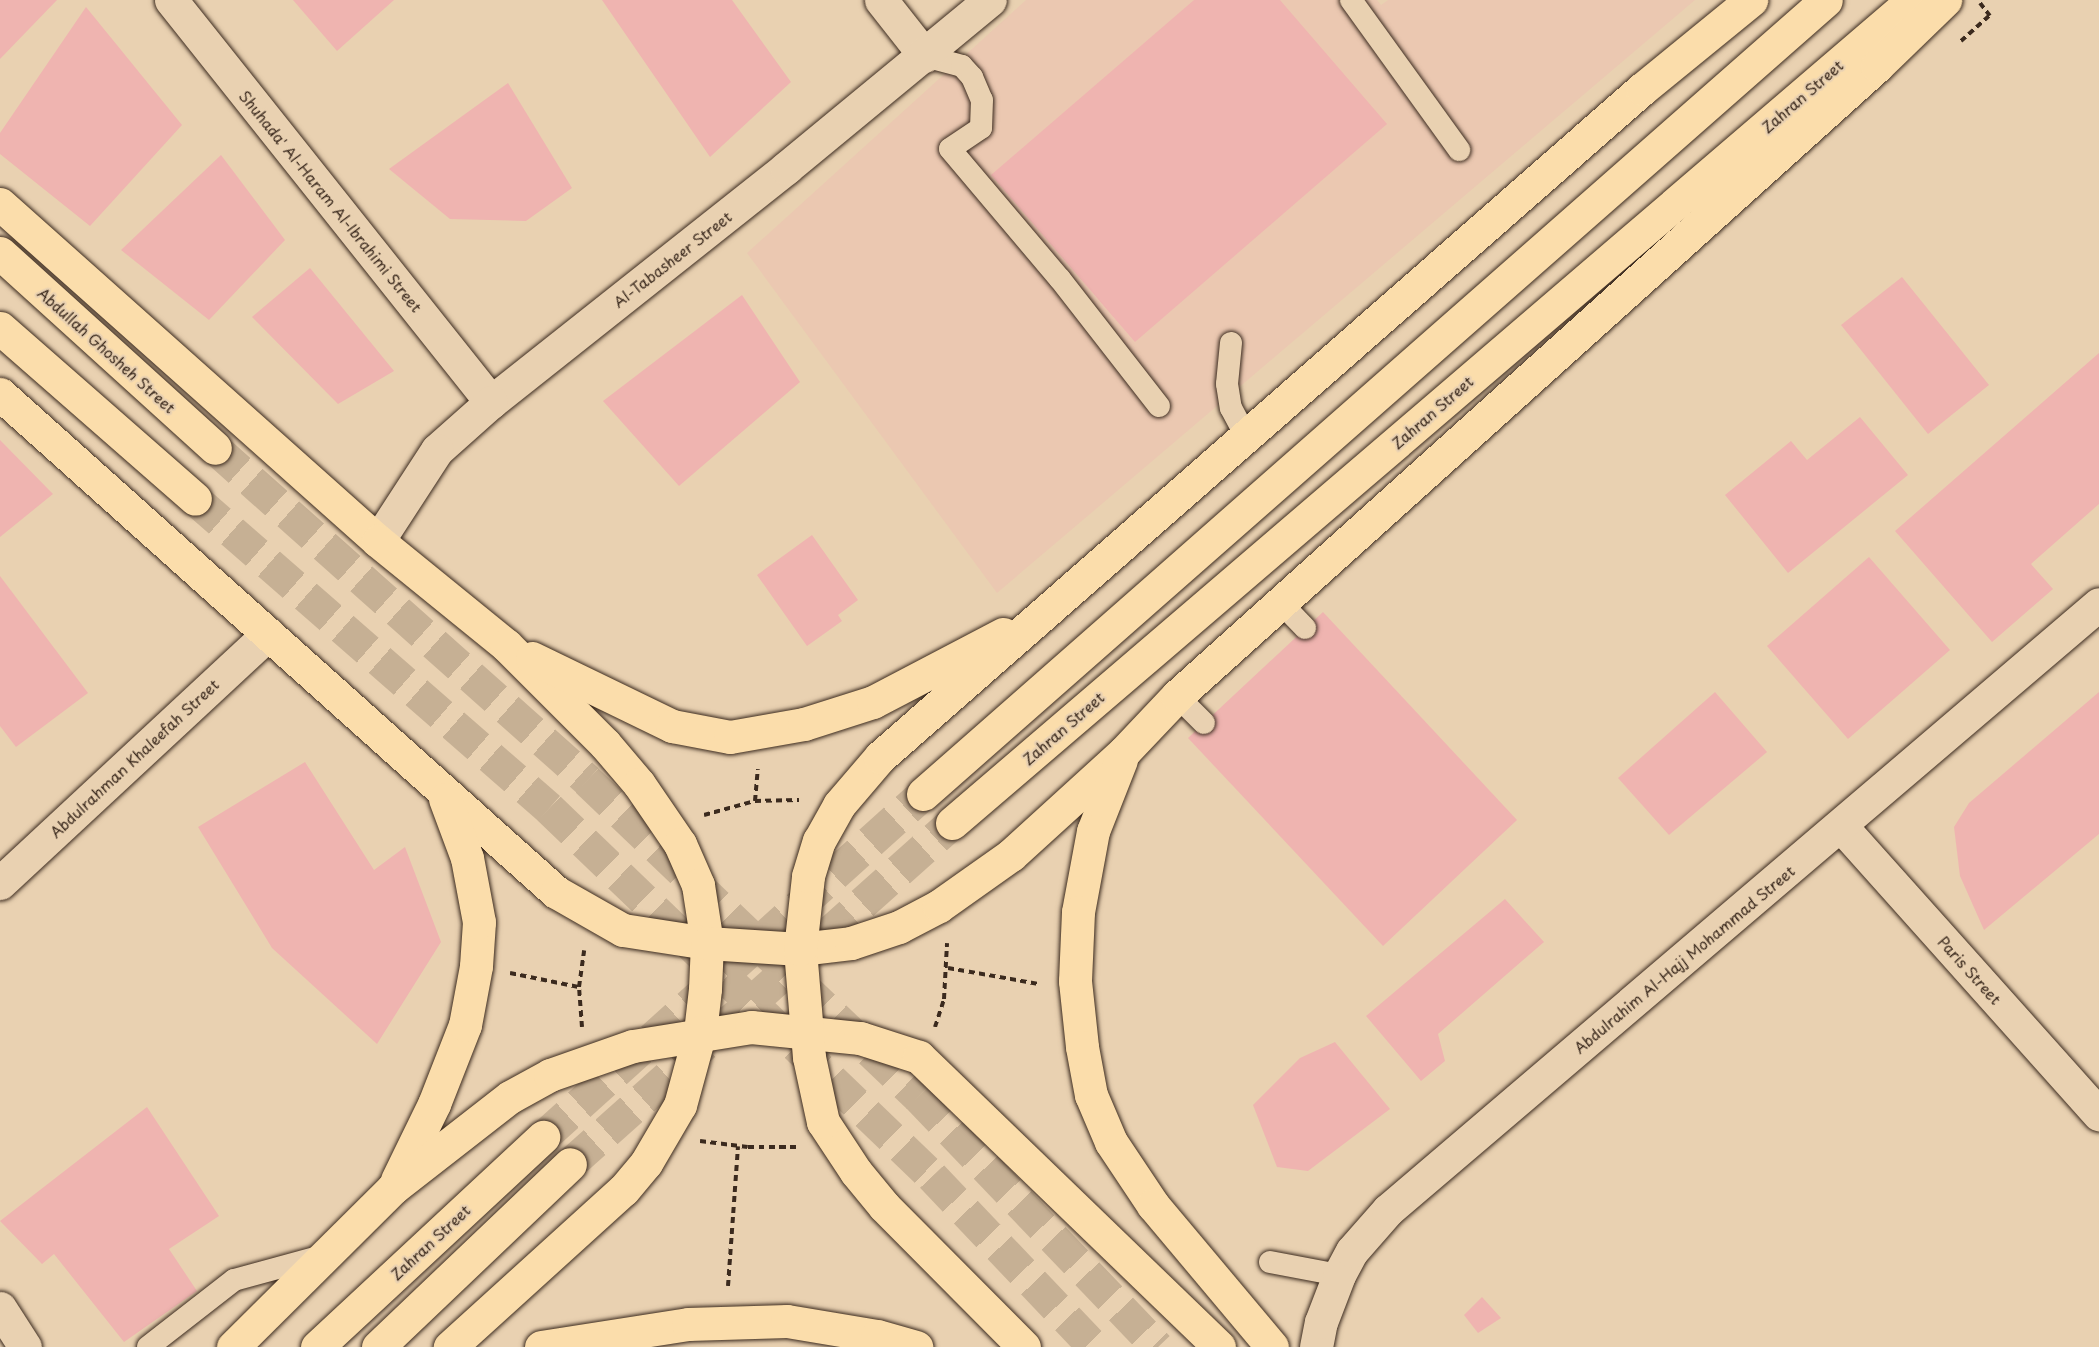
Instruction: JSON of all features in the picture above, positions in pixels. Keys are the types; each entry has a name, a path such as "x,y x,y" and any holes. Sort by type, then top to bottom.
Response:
{"main road":[{"path":"1024,1347 884,1206 832,1140 815,1095 806,1034 800,949 808,876 819,841 839,805 880,757 1642,89 1751,0"},
{"path":"923,794 1826,0"},
{"name":"Zahran Street","path":"952,824 1913,0"},
{"path":"0,394 527,869 595,916 623,930 707,943 800,949 851,943 898,927 939,906 1011,855 1124,752 1177,696 1877,66 1946,0"},
{"path":"0,204 378,540 506,645 605,744 639,784 671,832 698,885 707,943 700,1032 680,1105 664,1133 623,1190 450,1347"},
{"name":"Abdullah Ghosheh Street","path":"0,253 215,448"},
{"path":"0,328 195,499"},
{"path":"506,645 672,726 730,737 804,724 873,702 1056,603"},
{"path":"1124,752 1093,831 1078,912 1076,991 1091,1095 1111,1142 1153,1205 1272,1347"},
{"path":"393,1188 434,1104 465,1025 476,966 479,922 467,858 442,792"},
{"path":"233,1347 393,1188 510,1097 550,1075 589,1059 633,1046 700,1032 751,1027 860,1038 919,1057 1219,1347"},
{"name":"Zahran Street","path":"316,1347 543,1137"},
{"path":"378,1347 570,1164"},
{"path":"540,1347 688,1324 788,1321 878,1336 915,1347"}],"street":[{"name":"Shuhada' Al-Haram Al-Ibrahimi Street","path":"171,0 491,402"},
{"path":"880,0 925,56"},
{"name":"Al-Tabasheer Street","path":"378,540 437,450 491,402 925,56 990,0"},
{"name":"Abdulrahim Al-Hajj Mohammad Street","path":"1316,1347 1323,1314 1339,1275 1358,1244 1388,1210 2099,604"},
{"name":"Abdulrahman Khaleefah Street","path":"0,883 268,634"},
{"name":"Paris Street","path":"1840,826 2099,1114"},
{"path":"0,1308 25,1347"}],"lane":[{"path":"1351,0 1459,150"},
{"path":"925,56 962,66 972,77 982,100 981,128 950,149 1060,279 1159,406"},
{"path":"1231,343 1227,384 1231,408 1245,435"},
{"path":"1280,602 1305,628"},
{"path":"1177,696 1204,723"},
{"path":"148,1347 234,1280 323,1256"},
{"path":"1270,1262 1339,1275"}],"path":[{"path":"1961,41 1990,16 1978,0"},
{"path":"671,832 702,816 755,801 804,800 839,805"},
{"path":"919,1057 941,1009 948,968 939,906"},
{"path":"589,1059 581,1024 579,987 584,951 595,916"},
{"path":"476,966 579,987"},
{"path":"948,968 1076,991"},
{"path":"664,1133 738,1146 791,1148 832,1140"},
{"path":"725,1323 738,1146"}],"shaded area":[{"path":"1026,0 1377,0 1381,5 1388,0 1695,0 997,593 747,253"}],"building":[{"path":"0,0 57,0 0,59"},
{"path":"293,0 394,0 337,51"},
{"path":"602,0 732,0 791,82 710,157"},
{"path":"1194,0 1280,0 1387,124 1135,342 991,175"},
{"path":"86,7 182,125 90,226 0,154 0,133"},
{"path":"508,83 572,188 526,221 450,219 389,169"},
{"path":"221,155 285,240 209,320 121,250"},
{"path":"310,268 394,371 338,404 252,317"},
{"path":"1902,277 1989,385 1928,434 1841,325"},
{"path":"742,295 800,382 679,486 603,401"},
{"path":"2099,353 2099,504 2031,564 2053,589 1992,642 1895,531"},
{"path":"1860,417 1908,475 1788,573 1725,495 1791,441 1807,460"},
{"path":"0,440 53,494 0,537"},
{"path":"812,535 858,600 838,615 842,621 807,646 757,575"},
{"path":"1869,557 1950,650 1848,739 1767,646"},
{"path":"0,576 88,693 16,747 0,726"},
{"path":"1323,612 1517,820 1383,946 1188,738"},
{"path":"1715,692 1767,752 1669,835 1618,778"},
{"path":"2099,692 2099,834 1984,930 1960,876 1954,827 1969,803"},
{"path":"305,762 374,870 405,847 441,942 377,1044 272,948 198,827"},
{"path":"1505,899 1544,942 1438,1034 1445,1061 1421,1081 1366,1016"},
{"path":"1335,1042 1390,1109 1308,1171 1277,1167 1253,1105 1300,1058"},
{"path":"147,1107 219,1216 169,1249 197,1291 124,1342 54,1254 42,1264 0,1221"},
{"path":"1482,1297 1501,1318 1478,1333 1464,1315"}],"tunnel":[{"path":"215,448 587,780 918,1096 1158,1347"},
{"path":"195,499 549,808 932,1176 1094,1347"},
{"path":"543,1137 923,794"},
{"path":"570,1164 952,823"}]}
